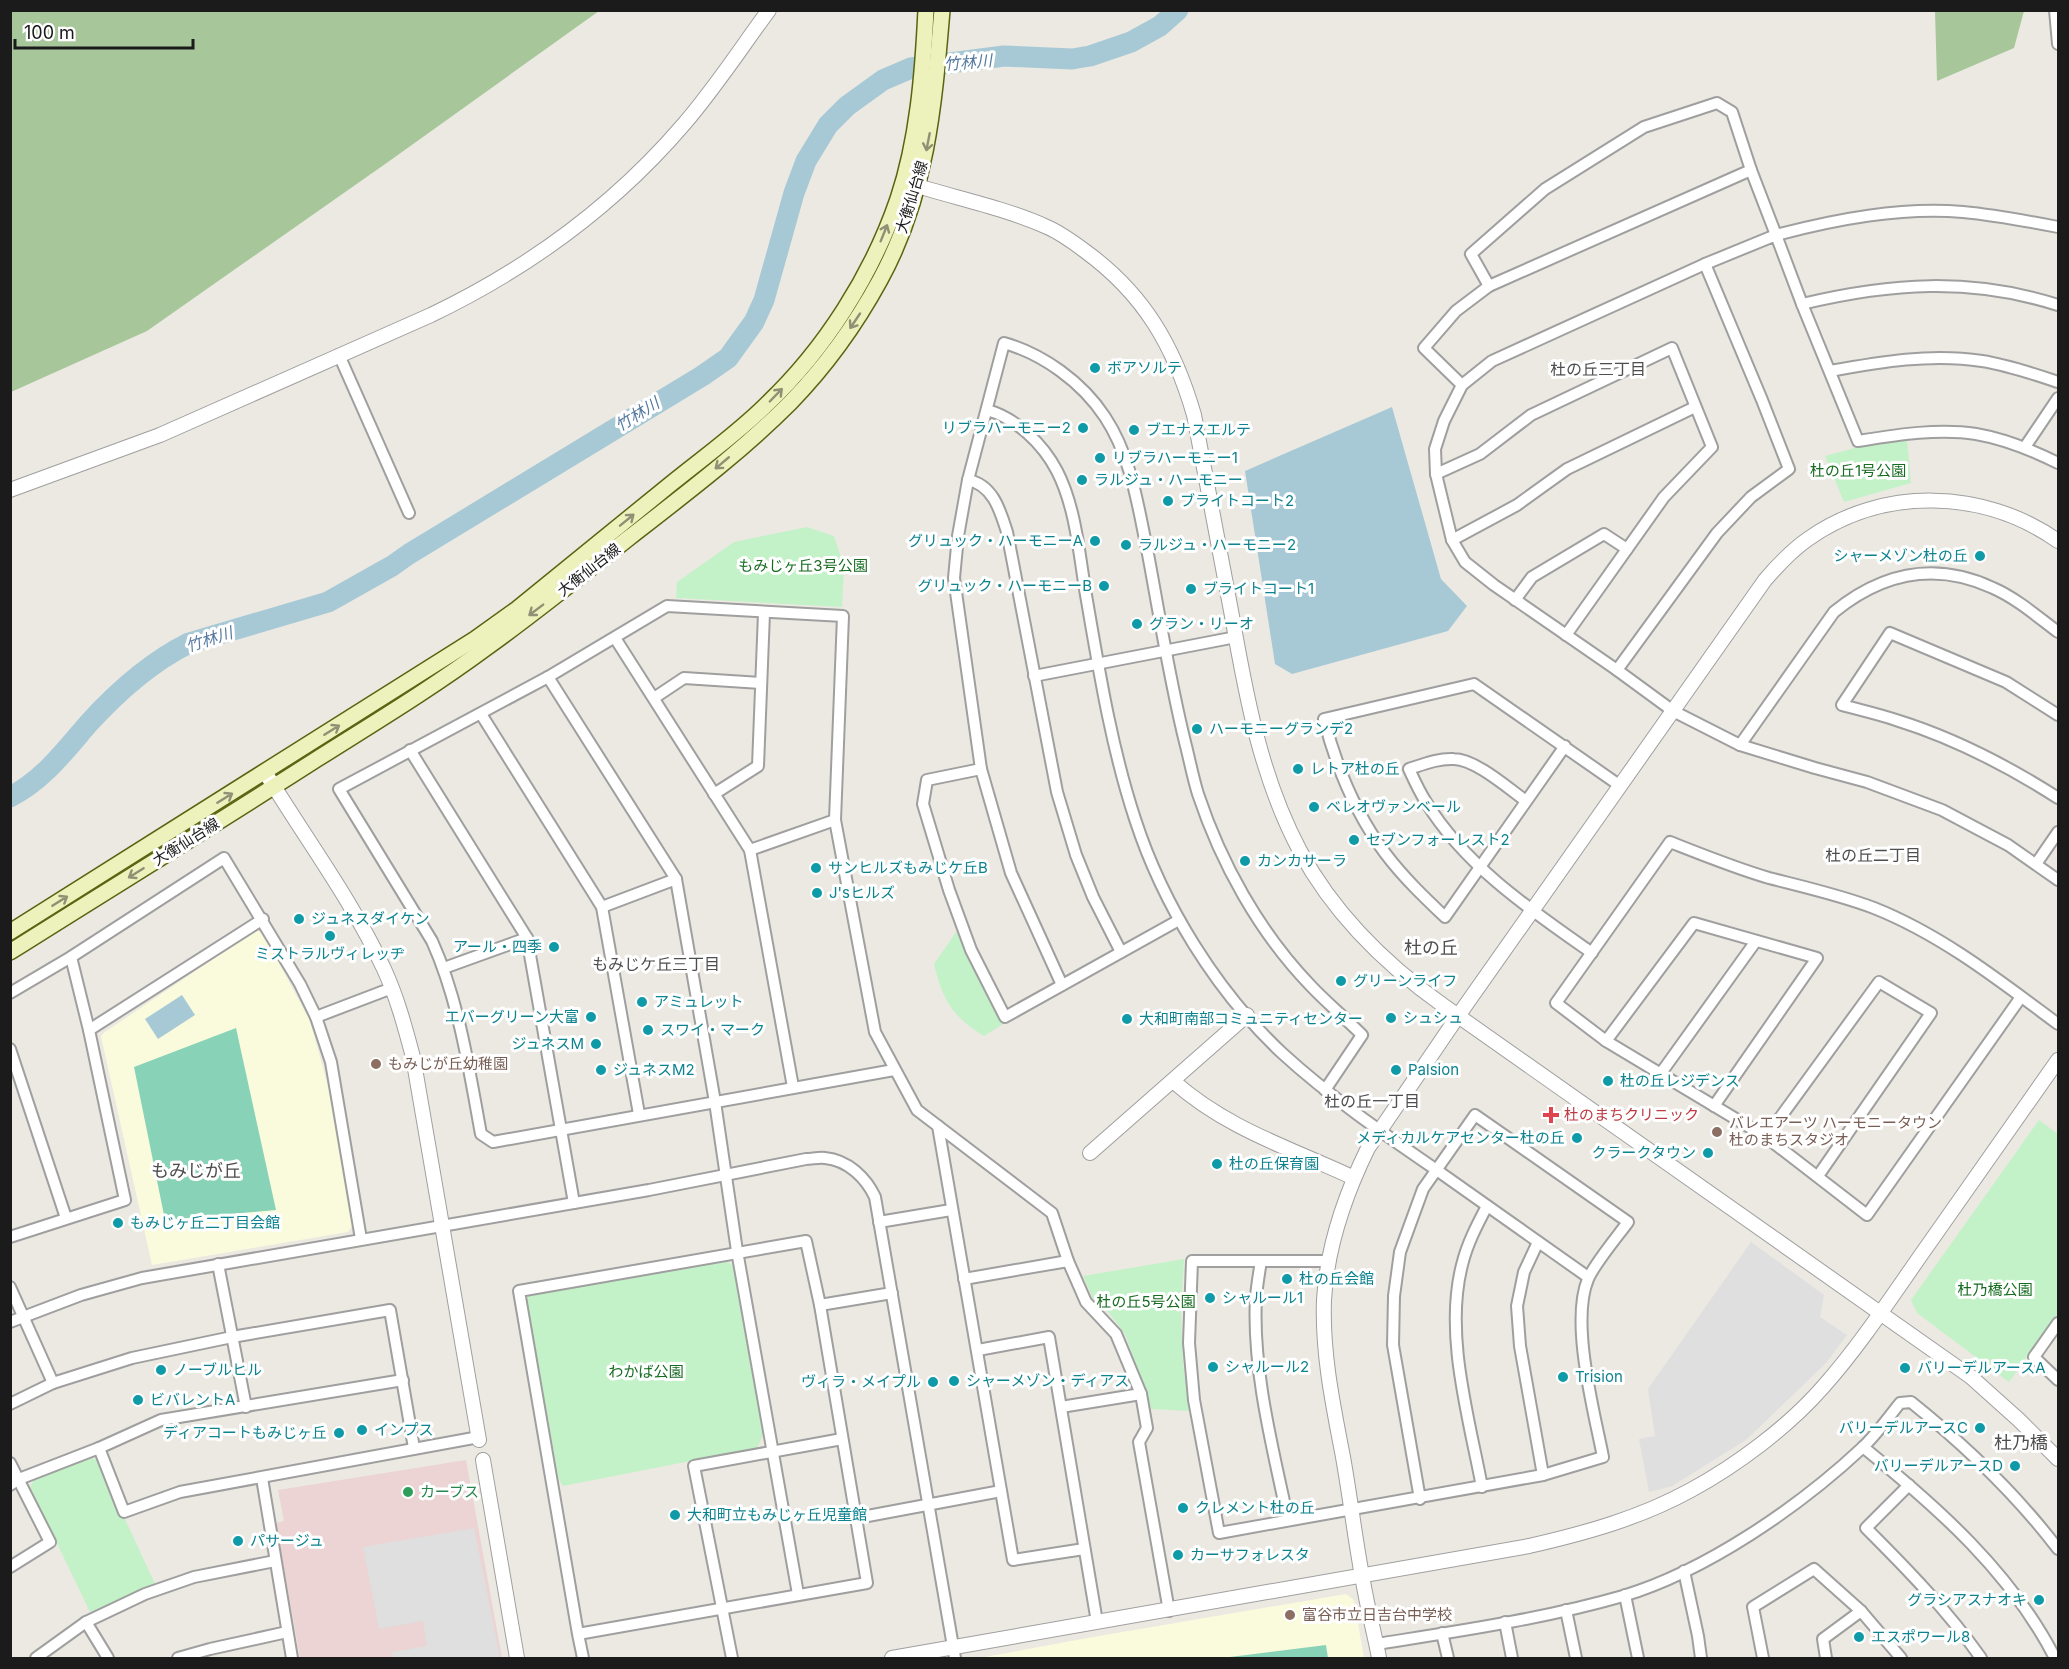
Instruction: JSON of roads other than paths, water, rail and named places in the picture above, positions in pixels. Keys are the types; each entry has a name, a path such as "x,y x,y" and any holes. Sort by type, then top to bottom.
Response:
{"main road":[{"name":"大衡仙台線","path":"926,10 932,41"},
{"name":"大衡仙台線","path":"10,952 407,702 484,650 687,492 792,401 824,363 865,306 896,246 918,186 929,137 932,41 942,10"},
{"name":"大衡仙台線","path":"10,932 439,662 517,609 766,406 814,351 854,292 875,254 903,181 929,85"}],"street":[{"path":"10,490 160,435 475,294 556,243 595,213 641,171 685,123 769,10"},
{"path":"2055,10 2058,44"},
{"path":"1489,286 1471,254 1545,189 1644,128 1717,103 1732,112 1751,170 1802,304 1858,441 1915,432 1976,434 2025,447 2058,463"},
{"path":"1462,385 1424,348 1456,311 1489,286 1751,170"},
{"path":"903,181 995,208 1047,227 1071,241 1098,260 1126,286 1145,308 1162,334 1184,380 1194,415 1254,729 1274,794 1300,852 1331,899 1366,941 1411,983 1458,1017 1971,1377 2058,1459"},
{"path":"2058,227 1962,212 1918,212 1839,220 1776,235 1705,264 1492,361 1462,385 1444,421 1435,449 1436,474 1452,540 1465,562 1673,711 1740,745 1904,794 1942,810 1974,826 2058,880"},
{"path":"1617,670 1717,533 1751,497 1789,469 1705,264"},
{"path":"1802,304 1891,287 1940,285 2010,292 2058,305"},
{"path":"1062,985 1011,873 981,769 954,578 958,536 968,480 1004,343 1022,348 1069,378 1089,396 1104,416 1119,443 1130,470 1178,712 1198,793 1215,838 1238,884 1270,937 1309,985 1362,1035 1325,1090"},
{"path":"1436,474 1480,454 1531,415 1672,348 1712,447 1664,497 1566,635"},
{"path":"339,355 409,513"},
{"path":"1830,371 1889,361 1939,358 1982,361 2025,371 2058,382"},
{"path":"2025,447 2058,398"},
{"path":"1452,540 1517,506 1568,470 1695,407"},
{"path":"987,410 1000,414 1022,428 1040,447 1056,469 1068,496 1098,664 1120,770 1136,822 1179,920 1206,963 1247,1015 1282,1052 1325,1090 1379,1131 1588,1278"},
{"path":"968,480 978,482 989,491 999,507 1007,532 1057,792 1076,855 1121,952"},
{"path":"2058,541 2025,521 1995,509 1966,502 1905,501 1873,508 1844,518 1808,538 1784,559 1765,580 1619,785 1379,1131 1354,1178 1335,1234 1324,1300 1328,1374 1362,1577 1378,1652 1442,1633 1566,1610 1625,1595 1684,1571 1787,1510 1863,1447 1900,1403 1911,1402 1950,1433 2002,1483 2037,1521 2058,1549"},
{"path":"1515,600 1532,577 1604,534 1627,549"},
{"path":"1740,745 1834,612 1873,586 1920,573 1940,572 1964,576 2005,594 2058,632"},
{"path":"894,1070 493,1142 482,1134 464,1045 444,968 432,941 339,789 549,677 667,606 843,616 835,820 875,1032 917,1110 1052,1213 1068,1261 1086,1302 1116,1334 1141,1394 1148,1428 1139,1442 1169,1611"},
{"path":"714,794 758,766 764,613"},
{"path":"2058,715 2006,682 1890,633 1842,705 1897,720 1940,736 2017,772 2058,798"},
{"path":"1034,676 1236,637"},
{"path":"615,638 750,850 793,1087"},
{"path":"549,677 676,879 715,1102 737,1251 798,1594"},
{"path":"654,698 684,678 761,683"},
{"path":"1565,746 1445,917 1413,886 1384,852 1364,820 1332,750 1324,719 1474,684 1565,746 1619,785"},
{"path":"481,714 602,907 639,1114"},
{"path":"410,750 527,938 574,1203"},
{"path":"1526,801 1491,776 1457,758 1439,760 1409,769 1432,810 1449,833 1480,866 1532,911 1592,952"},
{"path":"981,769 927,780 923,804 971,950 1005,1017 1179,920"},
{"path":"99,1448 124,1512 180,1492 479,1438 413,1057 404,1021 384,969 352,910 265,772"},
{"path":"750,850 835,820"},
{"path":"2036,864 2058,832"},
{"path":"2021,997 1867,1215 1766,1137 1606,1041 1556,1004 1670,842 1723,864 1874,908 1947,945 2021,997 2058,1024"},
{"path":"10,993 71,957 224,858 263,919 316,1017 331,1062 361,1239"},
{"path":"602,907 676,879"},
{"path":"89,1030 263,919"},
{"path":"1606,1041 1694,923 1817,958 1714,1106"},
{"path":"444,968 527,938"},
{"path":"1661,1073 1756,941"},
{"path":"10,1237 125,1200 71,957"},
{"path":"1766,1137 1879,982 1931,1013 1818,1176"},
{"path":"316,1017 392,988"},
{"path":"1090,1153 1247,1015"},
{"path":"10,1049 66,1218"},
{"path":"892,1659 954,1653 1097,1622 1362,1577 1580,1535 1639,1516 1692,1490 1748,1454 1822,1388 1880,1312 2058,1060"},
{"path":"1173,1081 1190,1096 1242,1129 1354,1178"},
{"path":"1329,1261 1192,1261 1189,1343 1194,1400 1219,1533 1288,1520 1352,1510 1420,1498 1482,1487 1543,1475 1603,1457 1581,1334 1581,1310 1588,1278 1628,1222 1475,1115 1423,1190 1400,1252 1394,1296 1393,1345 1420,1498"},
{"path":"938,1126 1013,1560 1084,1549"},
{"path":"10,1322 81,1295 132,1281 218,1264 574,1203 806,1159 825,1158 839,1162 855,1170 868,1183 875,1197 954,1653"},
{"path":"1482,1487 1455,1326 1462,1265 1473,1231 1487,1206"},
{"path":"879,1222 951,1210"},
{"path":"578,1634 867,1582 820,1305 806,1241 737,1251 519,1291 578,1634 583,1659"},
{"path":"1538,1242 1524,1272 1517,1306 1520,1346 1543,1475"},
{"path":"964,1279 1068,1261"},
{"path":"1261,1261 1256,1297 1257,1342 1263,1392 1288,1520"},
{"path":"218,1264 246,1407"},
{"path":"10,1287 52,1383"},
{"path":"820,1305 892,1293"},
{"path":"10,1404 52,1383 132,1358 232,1337 390,1310 414,1448"},
{"path":"2058,1323 2034,1357 2058,1380"},
{"path":"978,1350 1049,1337 1097,1622"},
{"path":"15,1482 161,1420 403,1380"},
{"path":"1061,1407 1141,1394"},
{"path":"732,1659 694,1466 843,1439"},
{"path":"1863,1447 1910,1485 1965,1536 2016,1596 2055,1659"},
{"path":"483,1460 517,1659"},
{"path":"10,1463 15,1482 50,1542 10,1567"},
{"path":"262,1478 292,1659"},
{"path":"1910,1485 1866,1528 1924,1587 1958,1626 1981,1659"},
{"path":"857,1518 1001,1491"},
{"path":"36,1659 86,1622 145,1594 194,1577 275,1561"},
{"path":"1763,1659 1753,1607 1814,1569 1861,1611 1901,1659"},
{"path":"1684,1571 1701,1659"},
{"path":"1625,1595 1638,1659"},
{"path":"1566,1610 1576,1659"},
{"path":"1826,1659 1823,1639 1861,1611"},
{"path":"86,1622 108,1659"},
{"path":"1505,1622 1512,1659"},
{"path":"178,1659 210,1649 287,1632"},
{"path":"1442,1633 1448,1659"}],"water":[{"path":"1392,407 1441,579 1467,606 1448,631 1292,674 1275,664 1245,471"},
{"path":"182,995 195,1015 158,1039 145,1019"}],"waterway":[{"name":"竹林川","path":"10,797 43,774 122,690 147,669 174,651 189,643 328,602 392,566 728,358 754,322 764,300 794,193 806,161 828,125 847,106 883,80 911,68 1004,56 1072,59 1090,56 1131,42 1160,26 1178,10"}],"place":[{"name":"ボアソルテ","path":"1095,368"},
{"name":"リブラハーモニー2","path":"1083,428"},
{"name":"ブエナスエルテ","path":"1134,430"},
{"name":"リブラハーモニー1","path":"1100,458"},
{"name":"ラルジュ・ハーモニー","path":"1082,480"},
{"name":"ブライトコート2","path":"1168,501"},
{"name":"グリュック・ハーモニーA","path":"1095,541"},
{"name":"ラルジュ・ハーモニー2","path":"1126,545"},
{"name":"シャーメゾン杜の丘","path":"1980,556"},
{"name":"グリュック・ハーモニーB","path":"1104,586"},
{"name":"ブライトコート1","path":"1191,589"},
{"name":"グラン・リーオ","path":"1137,624"},
{"name":"ハーモニーグランデ2","path":"1197,729"},
{"name":"レトア杜の丘","path":"1298,769"},
{"name":"ベレオヴァンベール","path":"1314,807"},
{"name":"セブンフォーレスト2","path":"1354,840"},
{"name":"カンカサーラ","path":"1245,861"},
{"name":"サンヒルズもみじケ丘B","path":"816,868"},
{"name":"J'sヒルズ","path":"817,893"},
{"name":"ジュネスダイケン","path":"299,919"},
{"name":"ミストラルヴィレッヂ","path":"330,936"},
{"name":"アール・四季","path":"554,947"},
{"name":"グリーンライフ","path":"1341,981"},
{"name":"アミュレット","path":"642,1002"},
{"name":"エバーグリーン大富","path":"591,1017"},
{"name":"シュシュ","path":"1391,1018"},
{"name":"大和町南部コミュニティセンター","path":"1127,1019"},
{"name":"スワイ・マーク","path":"648,1030"},
{"name":"ジュネスM","path":"596,1044"},
{"name":"もみじが丘幼稚園","path":"376,1064"},
{"name":"ジュネスM2","path":"601,1070"},
{"name":"Palsion","path":"1396,1070"},
{"name":"杜の丘レジデンス","path":"1608,1081"},
{"name":"杜のまちクリニック","path":"1551,1115"},
{"name":"バレエアーツ ハーモニータウン 杜のまちスタジオ","path":"1717,1132"},
{"name":"メディカルケアセンター杜の丘","path":"1577,1138"},
{"name":"クラークタウン","path":"1708,1153"},
{"name":"杜の丘保育園","path":"1217,1164"},
{"name":"もみじヶ丘二丁目会館","path":"118,1223"},
{"name":"杜の丘会館","path":"1287,1279"},
{"name":"シャルール1","path":"1210,1298"},
{"name":"シャルール2","path":"1213,1367"},
{"name":"バリーデルアースA","path":"1905,1368"},
{"name":"ノーブルヒル","path":"161,1370"},
{"name":"Trision","path":"1563,1377"},
{"name":"シャーメゾン・ディアス","path":"954,1381"},
{"name":"ヴィラ・メイプル","path":"933,1382"},
{"name":"ビバレントA","path":"138,1400"},
{"name":"バリーデルアースC","path":"1980,1428"},
{"name":"インプス","path":"362,1430"},
{"name":"ディアコートもみじヶ丘","path":"339,1433"},
{"name":"バリーデルアースD","path":"2015,1466"},
{"name":"カーブス","path":"408,1492"},
{"name":"クレメント杜の丘","path":"1183,1508"},
{"name":"大和町立もみじヶ丘児童館","path":"675,1515"},
{"name":"パサージュ","path":"238,1541"},
{"name":"カーサフォレスタ","path":"1178,1555"},
{"name":"グラシアスナオキ","path":"2039,1600"},
{"name":"富谷市立日吉台中学校","path":"1290,1615"},
{"name":"エスポワール8","path":"1859,1637"}],"district":[{"name":"杜の丘三丁目","path":"1598,369"},
{"name":"杜の丘二丁目","path":"1873,855"},
{"name":"杜の丘","path":"1431,948"},
{"name":"もみじケ丘三丁目","path":"656,964"},
{"name":"杜の丘一丁目","path":"1372,1101"},
{"name":"もみじが丘","path":"196,1171"},
{"name":"杜乃橋","path":"2021,1443"}],"park label":[{"name":"杜の丘1号公園","path":"1858,471"},
{"name":"もみじヶ丘3号公園","path":"803,566"},
{"name":"杜乃橋公園","path":"1995,1290"},
{"name":"杜の丘5号公園","path":"1146,1302"},
{"name":"わかば公園","path":"646,1372"}]}
